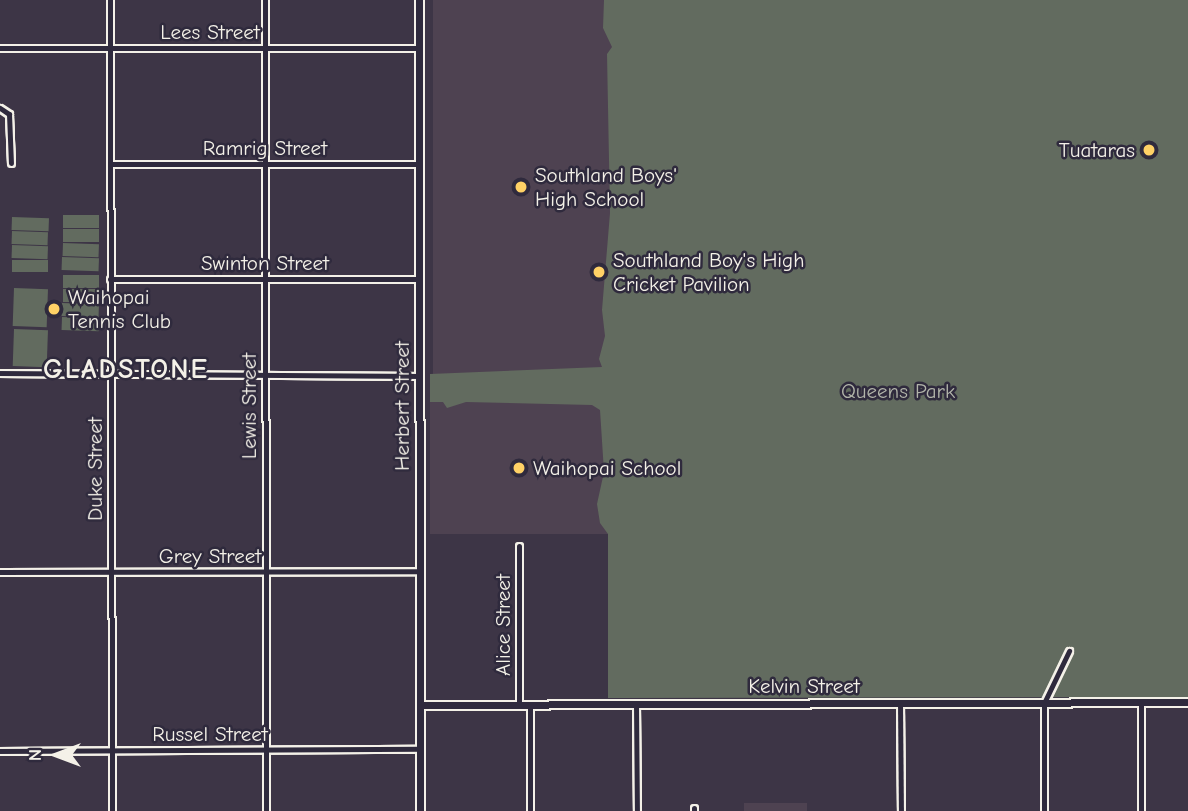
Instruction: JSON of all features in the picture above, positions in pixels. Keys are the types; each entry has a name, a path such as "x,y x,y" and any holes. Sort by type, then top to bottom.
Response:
{"main road":[{"name":"Herbert Street","path":"419,0 420,811"},
{"name":"Kelvin Street","path":"421,705 1188,702"}],"street":[{"name":"Duke Street","path":"110,0 112,811"},
{"name":"Lewis Street","path":"265,0 266,811"},
{"name":"Lees Street","path":"0,48 419,48"},
{"path":"0,108 9,114 11,163"},
{"name":"Ramrig Street","path":"110,164 420,164"},
{"name":"Swinton Street","path":"110,279 420,279"},
{"path":"0,373 420,376"},
{"name":"Alice Street","path":"519,546 519,704"},
{"name":"Grey Street","path":"0,572 420,571"},
{"path":"1044,811 1044,703 1069,651"},
{"path":"1141,702 1141,811"},
{"path":"900,703 901,811"},
{"path":"530,704 530,811"},
{"path":"636,704 637,811"},
{"name":"Russel Street","path":"0,751 420,749"}],"shaded area":[{"name":"Southland Boys' High School","path":"433,0 613,0 613,374 433,374"},
{"name":"Waihopai School","path":"430,402 608,402 608,534 430,534"},
{"path":"744,803 807,803 807,811 744,811"}],"green space":[{"name":"Queens Park","path":"604,0 1188,0 1188,697 608,698 608,534 600,523 597,504 604,472 600,410 592,405 466,402 447,408 443,402 430,402 430,374 602,367 599,359 605,336 602,310 610,213 607,54 612,47 603,28"},
{"path":"63,215 99,215 99,228 63,228"},
{"path":"12,217 49,218 49,231 12,230"},
{"path":"63,229 99,229 99,242 63,242"},
{"path":"12,231 48,232 48,245 12,244"},
{"path":"63,243 99,244 99,257 63,256"},
{"path":"12,245 48,246 48,259 12,258"},
{"path":"62,257 99,258 99,271 62,270"},
{"path":"12,260 48,260 48,272 12,272"},
{"path":"63,275 99,275 99,288 63,288"},
{"path":"14,288 48,289 47,327 13,326"},
{"path":"63,289 99,289 99,302 63,302"},
{"path":"62,303 99,304 99,317 62,316"},
{"path":"62,317 99,318 99,331 62,330"},
{"path":"14,329 48,330 47,367 13,366"}],"place":[{"name":"Tuataras","path":"1149,150"},
{"name":"Southland Boys' High School","path":"521,187"},
{"name":"Southland Boy's High Cricket Pavilion","path":"599,272"},
{"name":"Waihopai Tennis Club","path":"54,309"},
{"name":"Waihopai School","path":"519,468"}],"district":[{"name":"GLADSTONE","path":"126,369"}]}
